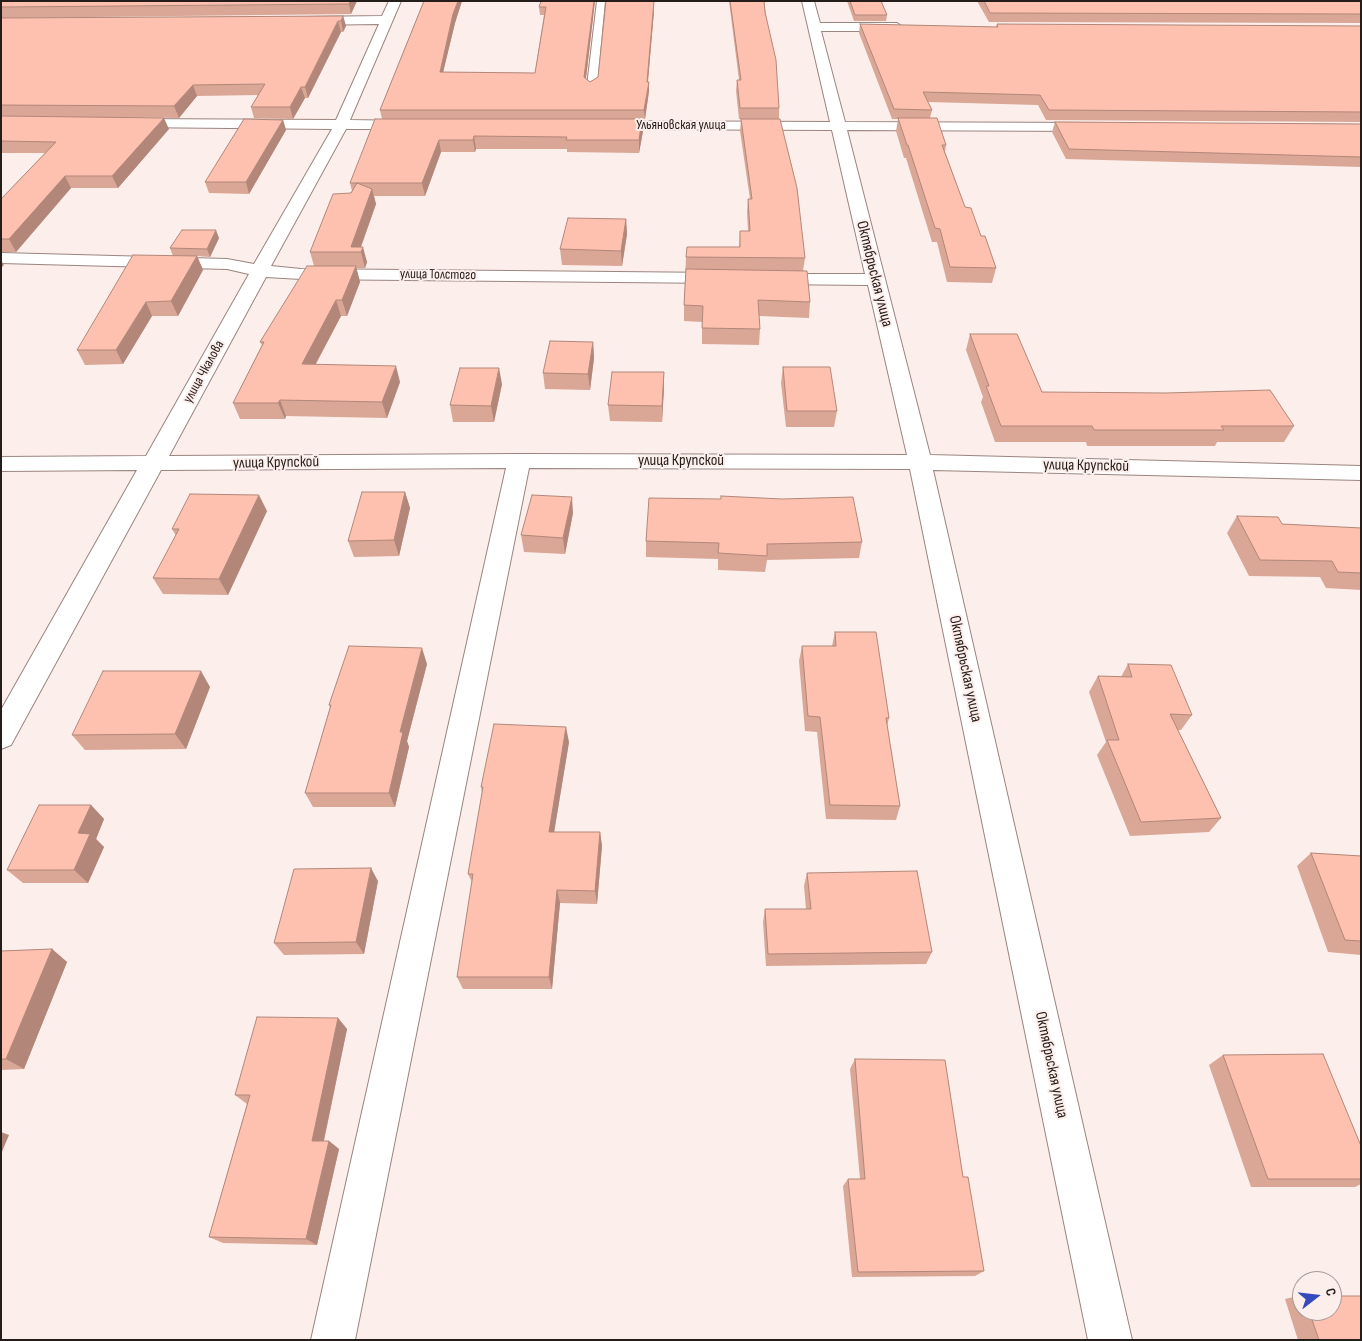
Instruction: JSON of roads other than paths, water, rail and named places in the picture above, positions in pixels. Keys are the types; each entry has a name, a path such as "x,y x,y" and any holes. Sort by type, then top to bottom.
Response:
{"street":[{"name":"улица Чкалова","path":"1,737 341,125 385,20 395,1"},
{"name":"Октябрьская улица","path":"808,1 920,462 1110,1340"},
{"path":"297,21 385,20"},
{"path":"814,27 914,28"},
{"path":"118,123 421,125"},
{"name":"Ульяновская улица","path":"590,125 1104,127"},
{"name":"улица Толстого","path":"1,258 227,264 260,271 302,274 737,278"},
{"path":"756,279 875,280"},
{"path":"333,1340 519,460"},
{"name":"улица Крупской","path":"1,464 519,460 920,462 1361,473"}],"lane":[{"path":"592,86 601,1"}]}
